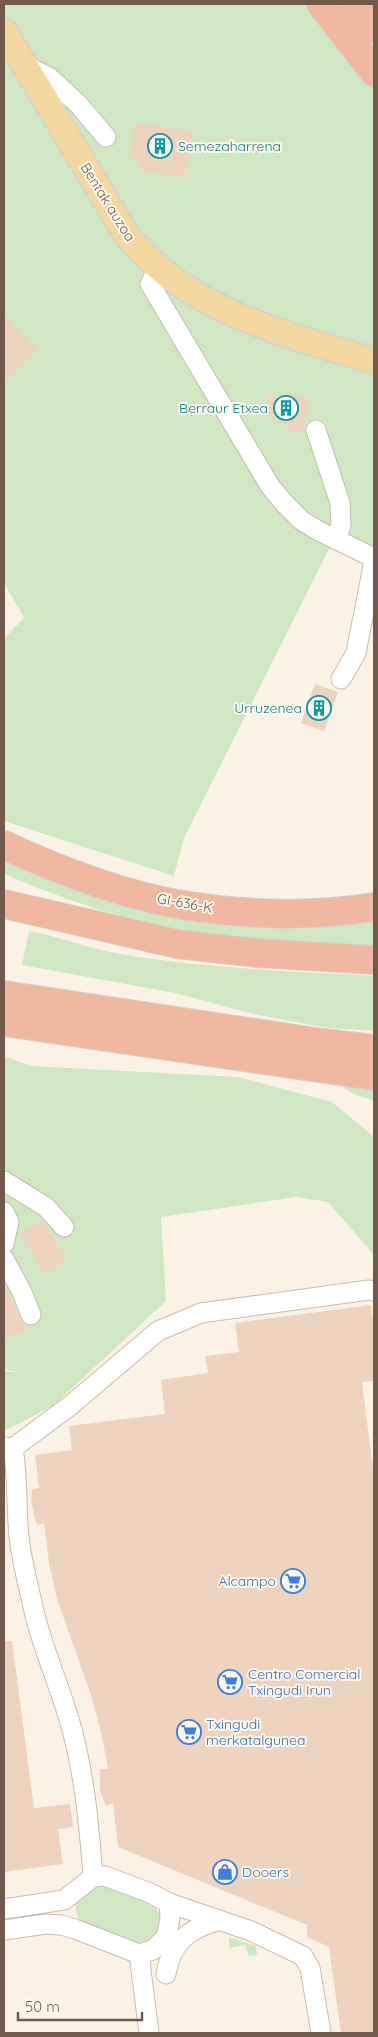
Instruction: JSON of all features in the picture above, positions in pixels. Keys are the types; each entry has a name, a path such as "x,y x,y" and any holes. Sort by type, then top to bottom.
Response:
{"highway":[{"path":"320,4 374,72"},
{"path":"355,4 374,29"},
{"path":"4,831 66,857 116,874 170,888 295,913"},
{"name":"GI-636-K","path":"4,845 66,872 129,892 176,904 232,910 295,913 374,908"},
{"path":"4,890 29,901 47,913"},
{"path":"4,897 47,913"},
{"path":"4,904 178,944 257,953 374,960"},
{"path":"4,910 47,913"},
{"path":"4,916 28,916 47,913"},
{"path":"4,995 374,1049"},
{"path":"4,1022 374,1076"}],"main road":[{"name":"Bentak auzoa","path":"4,31 126,234 137,248 158,268 188,290 243,319 272,330 374,361"}],"street":[{"path":"24,65 49,77 79,105 106,137"},
{"path":"158,268 150,284 270,486 301,520 374,559 356,653 341,679"},
{"path":"316,430 340,503 341,525 336,540"},
{"path":"4,1181 46,1207 64,1227"},
{"path":"4,1212 9,1222 4,1244"},
{"path":"4,1260 22,1292 31,1315"},
{"path":"93,1878 88,1818 72,1733 34,1610 19,1536 17,1472 8,1448 72,1405 158,1331 200,1313 371,1290"},
{"path":"4,1909 64,1900 93,1878 105,1876 150,1893 168,1903 251,1931 304,1956 310,1968 321,2033"},
{"path":"75,1929 71,1919 70,1902 77,1890"},
{"path":"4,1930 46,1924 75,1929 139,1954 153,1950 166,1937 170,1919 168,1903"},
{"path":"166,1974 168,1963 182,1937 190,1931 220,1920"},
{"path":"139,1954 149,2033"}],"green space":[{"path":"4,4 374,4 374,549 338,531 184,838 174,876 4,821 4,638 24,618 4,583"},
{"path":"4,860 32,873 110,901 374,921 374,948 225,936 165,927 102,911 4,874"},
{"path":"29,931 110,952 176,962 374,976 374,1031 328,1028 253,1014 175,993 22,965"},
{"path":"4,1056 31,1066 238,1077 332,1102 374,1137 374,1255 328,1202 296,1197 161,1217 166,1301 53,1406 4,1431 4,1371 20,1373 4,1369"},
{"path":"337,1083 374,1090 374,1101 352,1093"},
{"path":"95,1885 105,1885 118,1889 135,1896 156,1909 160,1915 161,1922 159,1931 154,1938 148,1942 133,1944 85,1925 79,1919 75,1901"},
{"path":"229,1937 256,1946 257,1955 249,1956 245,1945 229,1948"}],"building":[{"name":"Semezaharrena","path":"135,122 192,132 184,178 139,170 140,162 129,160"},
{"path":"4,315 37,350 4,382"},
{"name":"Berraur Etxea","path":"288,394 309,398 302,433 285,430 286,425 276,423 277,419 263,416 268,396 280,399 281,395 288,397"},
{"name":"Urruzenea","path":"315,684 338,692 324,731 301,723"},
{"path":"43,1220 67,1260 45,1274 20,1234"},
{"path":"4,1282 21,1319 28,1329 4,1339"},
{"name":"Centro Comercial Txingudi Irun","path":"371,1305 374,1328 374,1381 362,1382 374,1477 374,2033 341,2033 329,1947 307,1937 307,1925 118,1847 113,1803 106,1806 100,1791 100,1769 108,1769 101,1732 91,1695 57,1599 49,1563 44,1523 38,1525 35,1520 31,1500 32,1489 39,1488 35,1455 72,1450 69,1426 165,1414 161,1380 208,1373 205,1356 239,1352 235,1323"},
{"path":"4,1641 12,1641 34,1808 70,1804 73,1827 58,1829 63,1864 4,1872"}],"place":[{"name":"Semezaharrena","path":"160,146"},
{"name":"Berraur Etxea","path":"286,408"},
{"name":"Urruzenea","path":"319,708"},
{"name":"Alcampo","path":"293,1581"},
{"name":"Centro Comercial Txingudi Irun","path":"230,1682"},
{"name":"Txingudi merkatalgunea","path":"189,1732"},
{"name":"Dooers","path":"225,1872"}]}
